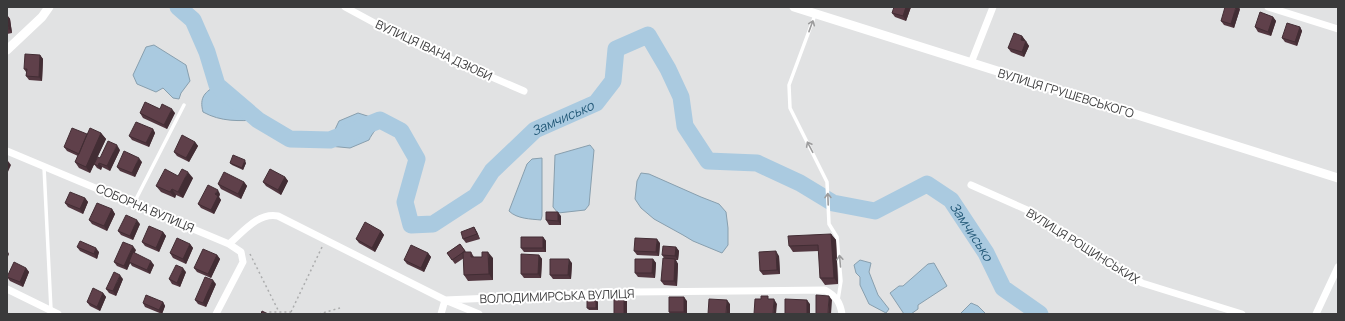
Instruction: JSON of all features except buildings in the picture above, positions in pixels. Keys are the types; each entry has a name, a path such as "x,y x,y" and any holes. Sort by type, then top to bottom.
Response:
{"street":[{"path":"7,50 42,17 49,7"},
{"name":"ВУЛИЦЯ ІВАНА ДЗЮБИ","path":"345,7 406,40 524,91"},
{"name":"ВУЛИЦЯ ГРУШЕВСЬКОГО","path":"794,7 1338,178"},
{"path":"971,63 993,7"},
{"path":"1268,7 1338,29"},
{"name":"СОБОРНА ВУЛИЦЯ","path":"7,151 229,244"},
{"name":"ВУЛИЦЯ РОЩИНСЬКИХ","path":"971,185 1034,213 1142,283 1242,314"},
{"name":"ВОЛОДИМИРСЬКА ВУЛИЦЯ","path":"229,244 260,218 273,215 278,216 445,300 632,292 825,290 838,300"},
{"path":"216,314 243,262 241,252 229,244"},
{"path":"1316,314 1338,267"},
{"path":"7,289 51,312 58,314"},
{"path":"441,314 445,300 479,314"},
{"path":"838,300 842,314"}],"lane":[{"path":"815,14 789,85 790,108 828,182 829,224 838,237 841,281 838,300"},
{"path":"134,203 184,105"},
{"path":"44,166 51,312"}],"path":[{"path":"291,312 326,240"},
{"path":"247,248 279,312"},
{"path":"319,314 340,308"},
{"path":"265,314 268,312 291,312 293,314"}],"water":[{"path":"154,45 186,65 190,81 181,93 179,99 173,98 163,88 156,92 137,84 133,75 146,47"},
{"path":"217,85 244,103 258,120 237,121 223,119 203,112 202,102 204,96 209,90"},
{"path":"358,113 380,120 369,140 350,148 329,146 330,140 339,121"},
{"path":"590,145 594,150 589,205 585,210 558,213 553,207 555,155"},
{"path":"542,158 541,220 516,216 509,211 527,164 532,159"},
{"path":"641,173 649,174 719,204 726,212 728,228 728,245 722,253 693,241 654,219 641,208 635,199 637,181"},
{"path":"860,260 871,263 869,272 878,295 889,309 886,313 869,304 860,285 860,277 856,273 854,265"},
{"path":"934,263 947,286 918,305 918,309 911,314 904,314 890,293 899,286 903,286 928,264"},
{"path":"1010,286 1047,314 1028,314 1007,298 1003,288"},
{"path":"971,303 978,306 986,314 960,314"}],"waterway":[{"name":"Замчисько","path":"178,7 193,20 207,52 217,85 258,120 290,139 330,140 380,120 401,131 417,159 405,202 411,225 433,224 476,196 492,171 535,130 596,103 613,81 616,49 648,35 668,69 681,97 685,126 708,161 757,163 800,183 833,203 875,211 927,184 951,200 986,253 1003,288 1040,314"}]}
